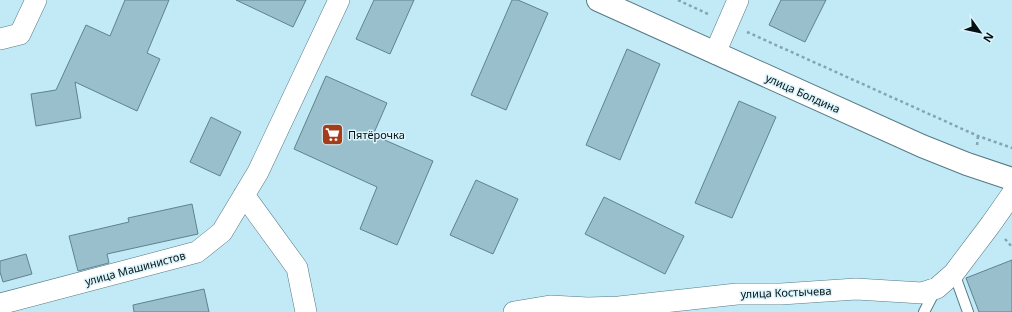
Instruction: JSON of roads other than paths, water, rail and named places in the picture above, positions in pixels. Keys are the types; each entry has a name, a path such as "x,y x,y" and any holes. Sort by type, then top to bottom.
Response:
{"main road":[{"name":"улица Болдина","path":"598,0 922,146 967,164 1012,179"}],"street":[{"path":"0,39 20,34 36,0"},
{"name":"улица Машинистов","path":"0,304 197,252 222,232 258,172 339,0"},
{"path":"715,53 738,0"},
{"name":"улица Костычева","path":"514,312 550,306 569,310 703,302 737,294 781,294 856,289 922,293 937,288 954,273 1012,194"},
{"path":"244,195 297,268 306,312"}],"lane":[{"path":"954,273 968,312"},
{"path":"924,312 937,288"}],"place":[{"name":"Пятёрочка","path":"333,134"}]}
